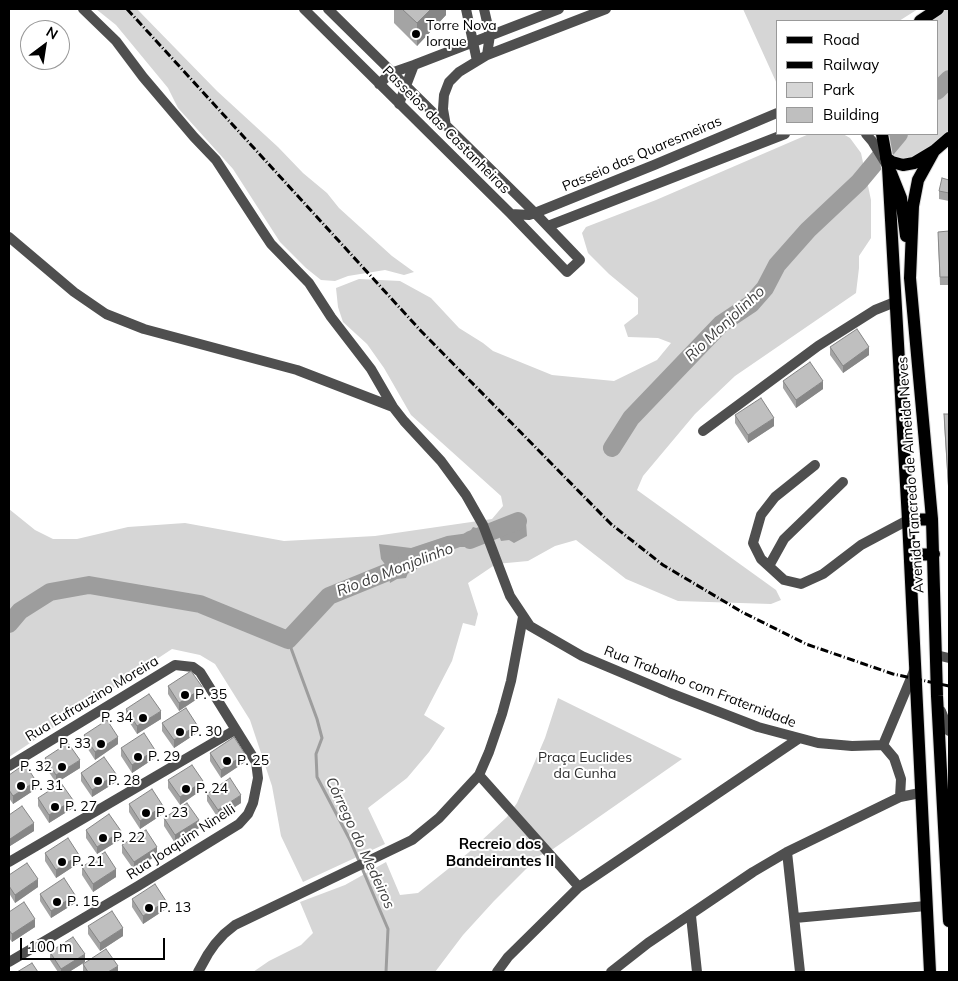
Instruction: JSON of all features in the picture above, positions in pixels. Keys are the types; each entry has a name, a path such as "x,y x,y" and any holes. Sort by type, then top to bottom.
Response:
{"main road":[{"path":"922,20 938,9"},
{"path":"873,136 896,182 901,198 910,278"},
{"path":"886,162 903,165 914,163 934,151 949,138"},
{"name":"Avenida Tancredo de Almeida Neves","path":"934,151 918,180 914,206 910,278 932,519 936,696 949,921"},
{"name":"Avenida Tancredo de Almeida Neves","path":"886,162 910,555 914,672 930,972"},
{"path":"908,520 932,519"},
{"path":"910,555 934,554"}],"street":[{"name":"Rua Trabalho com Fraternidade","path":"83,9 116,41 142,77 216,160 271,244 309,283 331,317 371,369 393,407 441,461 466,495 483,525 510,596 530,626 582,656 758,727 818,743 852,746 883,745"},
{"name":"Passeios das Castanheiras","path":"307,9 379,84 567,272 580,260 548,226"},
{"path":"328,9 548,226 782,135"},
{"path":"466,9 477,61"},
{"path":"484,9 490,36 487,55"},
{"path":"379,84 391,73 414,66 559,9"},
{"path":"447,126 442,109 444,95 446,88 459,72 487,55 606,9"},
{"path":"399,104 414,66"},
{"path":"413,118 425,105"},
{"name":"Passeio das Quaresmeiras","path":"511,214 529,215 535,213 654,165 776,112"},
{"path":"9,237 74,292 106,314 144,329 297,370 393,407"},
{"path":"703,431 818,346 874,310 895,302"},
{"path":"815,465 776,497 761,515 753,543 761,559 784,580 801,584 823,574 860,546 908,520"},
{"path":"769,566 784,539 842,482"},
{"path":"198,972 215,944 235,925 412,840 438,818 479,774 502,714 524,617"},
{"path":"936,661 949,658"},
{"path":"936,661 949,663"},
{"name":"Rua Eufrauzino Moreira","path":"9,766 175,665 193,667"},
{"name":"Rua Joaquim Ninelli","path":"9,962 138,886 245,819 254,803 258,778 256,762 200,672 193,667"},
{"name":"Avenida Tancredo de Almeida Neves","path":"883,745 914,672"},
{"path":"936,696 949,731"},
{"path":"9,862 235,730"},
{"path":"496,972 508,957 579,887 798,739"},
{"path":"883,745 894,758 901,779 900,797"},
{"path":"479,774 579,887"},
{"path":"611,972 648,943 691,916 723,891 788,852 900,797 920,793"},
{"path":"788,852 800,972"},
{"path":"794,918 926,906"},
{"path":"691,916 697,972"}],"green space":[{"path":"96,9 137,9 217,91 278,147 303,173 327,193 339,208 392,256 414,272 404,275 385,270 348,276 335,281 321,280 306,268 280,242 233,169 178,108 168,88 116,25"},
{"path":"743,9 918,9 901,20 776,20 776,82"},
{"path":"938,9 949,9 949,138 914,163 892,162 882,135 938,135 938,20 922,20"},
{"path":"807,135 845,135 850,138 861,153 871,200 871,238 859,256 856,293 735,376 695,414 643,476 637,490 776,590 781,600 771,604 678,601 626,579 576,540 555,546 528,561 496,564 468,583 478,614 475,626 463,623 452,661 424,715 445,728 429,752 407,778 368,808 385,844 303,882 281,836 272,786 250,720 215,664 200,655 172,649 9,757 9,509 35,530 53,539 77,539 128,527 185,523 284,541 375,536 492,519 503,506 501,496 411,415 384,368 367,344 343,322 338,307 336,288 359,279 400,281 431,298 459,328 493,351 552,375 614,381 657,360 671,343 658,338 628,337 624,325 638,314 638,298 609,274 588,253 582,233 586,227 656,200"},
{"name":"Praça Euclides da Cunha","path":"558,698 682,759 553,849 539,856 463,935 435,972 253,972 269,961 301,945 313,933 300,902 345,885 386,862 400,895 418,893 468,853 507,817 517,803 545,738"}],"water":[{"path":"519,517 526,522 527,536 514,543 509,540 501,541 498,533 506,529 510,522"},
{"path":"473,527 483,530 487,538 478,545 472,544 469,547 460,547 419,562 414,566 415,570 408,573 406,578 397,579 390,583 387,567 381,559 379,544 411,548 447,536 469,533"}],"building":[{"path":"402,9 431,9 417,23"},
{"path":"942,178 949,180 949,193 939,191"},
{"path":"949,231 949,277 940,277 938,232"},
{"path":"857,329 869,347 843,366 830,347"},
{"path":"810,362 823,381 796,400 783,381"},
{"path":"761,398 774,418 748,435 735,415"},
{"path":"944,414 949,414 949,494"},
{"path":"191,671 203,688 179,703 168,686"},
{"path":"149,694 161,711 137,726 126,709"},
{"path":"186,708 197,725 174,740 162,723"},
{"path":"107,720 118,737 95,752 84,735"},
{"path":"144,733 155,750 132,765 121,748"},
{"path":"234,737 245,754 221,770 210,753"},
{"path":"68,743 80,760 56,775 45,758"},
{"path":"104,757 116,774 92,790 81,773"},
{"name":"P. 31","path":"25,764 36,781 13,796 9,790 9,775"},
{"path":"192,765 203,781 180,797 168,780"},
{"path":"230,778 241,795 218,810 207,794"},
{"path":"61,783 73,800 49,815 38,798"},
{"path":"152,789 163,806 140,821 129,804"},
{"path":"187,803 199,820 175,835 164,818"},
{"path":"22,806 34,823 10,839 9,815"},
{"path":"109,814 121,831 97,847 86,830"},
{"path":"146,830 157,847 134,862 122,845"},
{"path":"68,838 79,855 56,870 45,853"},
{"path":"105,852 116,869 93,884 82,867"},
{"path":"27,863 38,879 15,895 9,886 9,875"},
{"path":"64,878 75,895 51,911 40,894"},
{"path":"155,884 166,901 143,916 132,899"},
{"path":"24,902 35,919 12,934 9,930 9,912"},
{"path":"112,911 123,928 100,943 88,926"},
{"path":"73,937 85,954 61,969 50,952"},
{"path":"106,949 118,966 108,972 88,972 83,964"},
{"path":"32,963 38,972 17,972"}],"waterway":[{"name":"Rio Monjolinho","path":"938,90 949,79"},
{"name":"Rio Monjolinho","path":"612,448 631,418 721,324 751,304 765,288 777,265 808,230 859,182 898,135"},
{"name":"Rio do Monjolinho","path":"470,540 518,521"},
{"name":"Rio do Monjolinho","path":"9,624 20,611 50,592 89,585 200,604 288,640 329,596 410,563"},
{"name":"Córrego do Medeiros","path":"288,640 317,719 322,738 316,754 317,777 350,840 388,929 386,972"}],"railway":[{"path":"127,9 421,331 611,524 663,565 742,612 806,644 893,674 949,686"}],"place":[{"name":"Torre Nova Iorque","path":"416,34"},
{"name":"P. 35","path":"185,695"},
{"name":"P. 34","path":"143,718"},
{"name":"P. 30","path":"180,732"},
{"name":"P. 33","path":"101,744"},
{"name":"P. 29","path":"138,757"},
{"name":"P. 25","path":"227,761"},
{"name":"P. 32","path":"62,767"},
{"name":"P. 28","path":"98,781"},
{"name":"P. 31","path":"21,786"},
{"name":"P. 24","path":"186,789"},
{"name":"P. 27","path":"55,807"},
{"name":"P. 23","path":"146,813"},
{"name":"P. 22","path":"103,838"},
{"name":"P. 21","path":"62,862"},
{"name":"P. 15","path":"57,902"},
{"name":"P. 13","path":"149,908"}],"district":[{"name":"Recreio dos Bandeirantes II","path":"500,852"}]}
